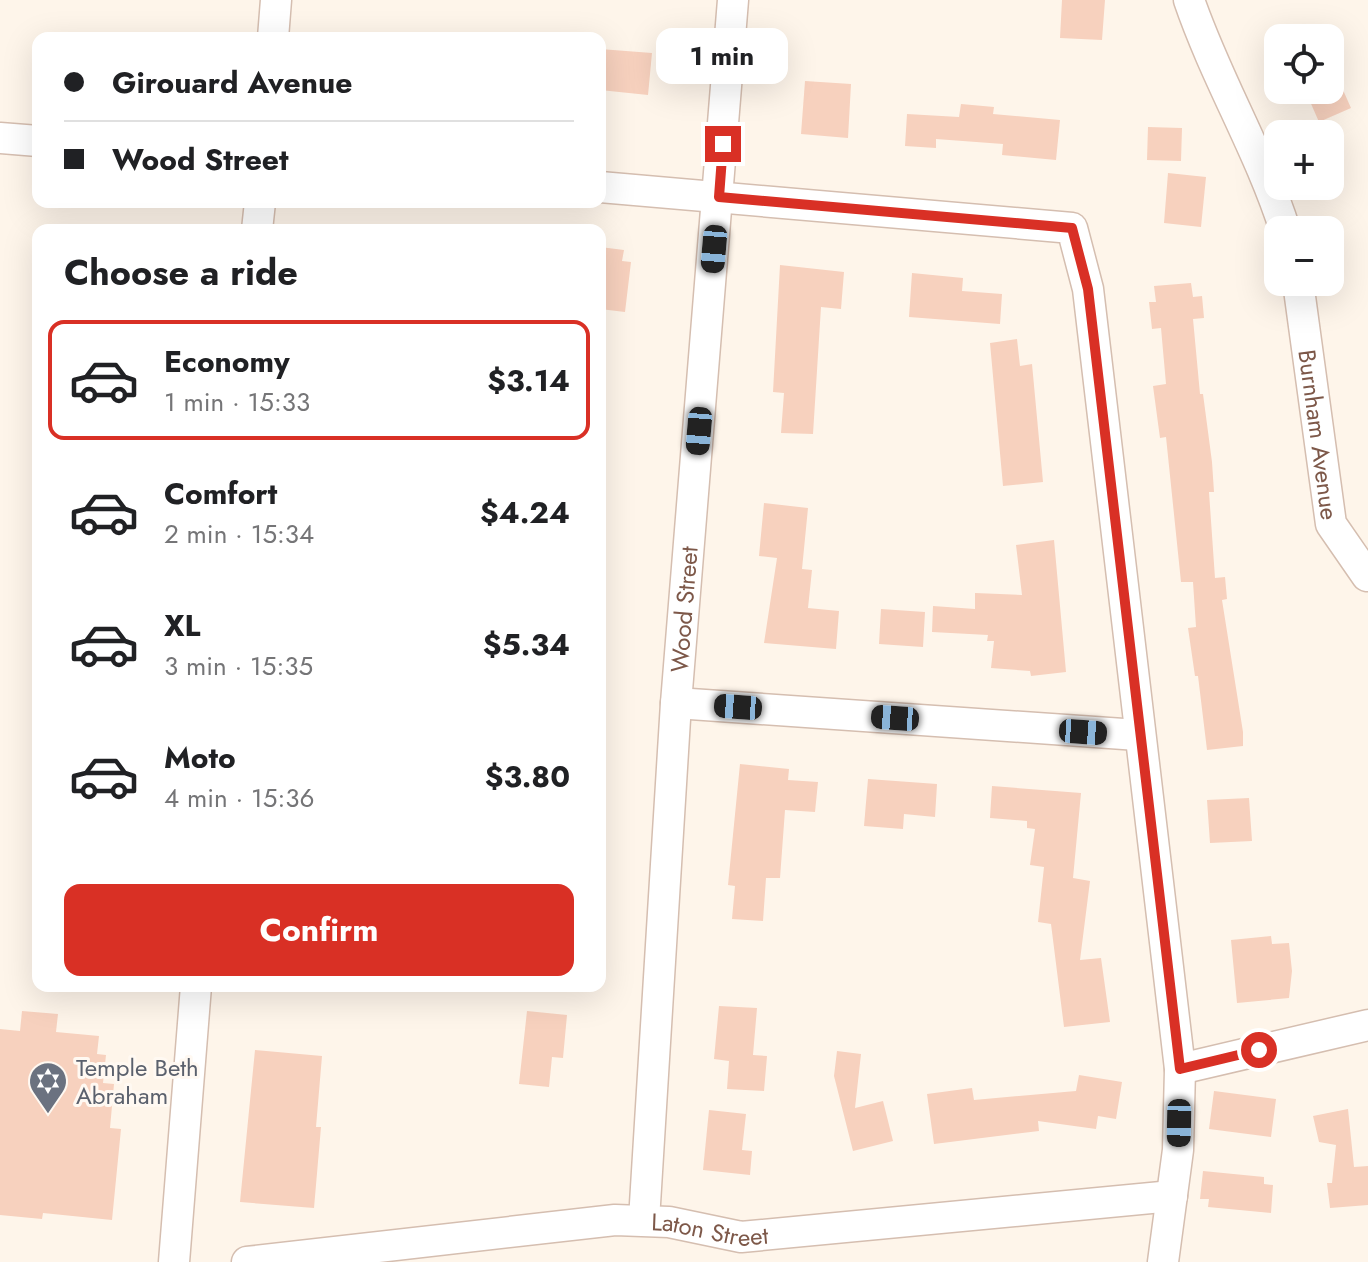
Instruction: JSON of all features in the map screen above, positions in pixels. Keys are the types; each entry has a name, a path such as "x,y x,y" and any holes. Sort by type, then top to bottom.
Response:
{"street":[{"path":"273,32 276,0"},
{"name":"Wood Street","path":"644,1220 676,703 733,0"},
{"path":"1189,0 1203,40 1273,191 1281,216"},
{"path":"0,138 32,141"},
{"path":"606,188 1072,228 1088,289 1138,735 1180,1069 1178,1150 1163,1262"},
{"name":"Burnham Avenue","path":"1300,296 1331,524 1367,576"},
{"path":"676,703 1138,735"},
{"path":"174,1262 196,992"},
{"path":"1180,1069 1368,1025"},
{"name":"Laton Street","path":"247,1262 615,1220 644,1220 741,1237 1172,1196"}],"building":[{"path":"1062,0 1105,0 1102,40 1060,38"},
{"path":"606,49 652,53 648,95 606,91"},
{"path":"805,81 851,84 848,138 801,134"},
{"path":"1344,92 1351,108 1318,120 1311,104 1344,104"},
{"path":"961,104 994,107 993,114 1060,120 1056,160 1002,155 1003,144 936,139 936,148 905,146 907,114 959,117"},
{"path":"1148,127 1182,128 1181,161 1147,160"},
{"path":"1168,173 1206,177 1201,227 1164,223"},
{"path":"606,248 624,250 622,261 631,262 625,312 606,310"},
{"path":"780,265 844,272 841,309 821,307 813,434 781,433 784,393 773,392"},
{"path":"912,273 963,278 962,291 1002,294 1000,324 909,317"},
{"path":"1191,283 1193,297 1202,296 1204,318 1193,319 1200,394 1203,394 1212,462 1214,492 1209,492 1215,578 1225,577 1227,599 1222,600 1243,732 1243,746 1207,750 1198,676 1195,676 1188,628 1196,627 1193,582 1181,582 1166,437 1160,438 1153,386 1166,384 1161,328 1152,329 1149,302 1156,302 1154,286"},
{"path":"1017,339 1020,366 1032,364 1043,482 1003,486 990,343"},
{"path":"764,503 808,508 802,569 812,570 808,608 839,611 836,649 764,643 777,558 759,556"},
{"path":"1054,540 1066,672 1031,676 1030,671 991,668 994,641 987,641 988,635 932,632 933,606 975,609 975,593 1022,595 1016,545"},
{"path":"881,609 925,612 923,647 879,644"},
{"path":"740,764 789,769 788,780 818,782 815,812 785,810 780,878 766,878 763,921 732,919 735,886 728,885"},
{"path":"868,779 937,784 935,817 904,814 903,829 864,826"},
{"path":"992,786 1081,793 1073,878 1090,881 1080,960 1101,958 1110,1022 1064,1027 1051,924 1038,922 1044,867 1030,865 1035,829 1027,828 1027,821 990,818"},
{"path":"1249,798 1252,841 1210,843 1207,800"},
{"path":"1271,936 1272,944 1289,943 1292,971 1289,998 1237,1003 1231,940"},
{"path":"719,1006 757,1008 753,1055 767,1056 764,1091 727,1089 729,1061 714,1059"},
{"name":"Temple Beth Abraham","path":"22,1011 58,1014 56,1032 99,1036 97,1054 106,1055 103,1083 114,1084 110,1128 121,1129 112,1220 43,1213 42,1219 0,1215 0,1029 20,1031"},
{"path":"527,1011 567,1015 563,1058 552,1057 549,1087 519,1084"},
{"path":"255,1050 322,1056 316,1127 321,1127 314,1208 240,1202"},
{"path":"837,1051 861,1054 855,1108 883,1101 893,1141 853,1151 834,1076"},
{"path":"1079,1075 1122,1082 1116,1119 1098,1116 1096,1129 1038,1121 1039,1131 934,1144 927,1094 972,1088 974,1100 1076,1091"},
{"path":"1214,1091 1276,1099 1271,1137 1209,1129"},
{"path":"1348,1109 1354,1167 1368,1166 1368,1205 1330,1208 1327,1183 1332,1183 1336,1145 1319,1142 1313,1116"},
{"path":"709,1110 746,1114 742,1150 752,1151 750,1175 703,1170"},
{"path":"1203,1171 1264,1177 1264,1184 1273,1185 1271,1213 1208,1207 1209,1199 1200,1199"}],"place":[{"name":"Temple Beth Abraham","path":"48,1115"}],"route":[{"path":"723,144 719,197 1072,228 1088,289 1138,735 1180,1069 1259,1050"}]}
